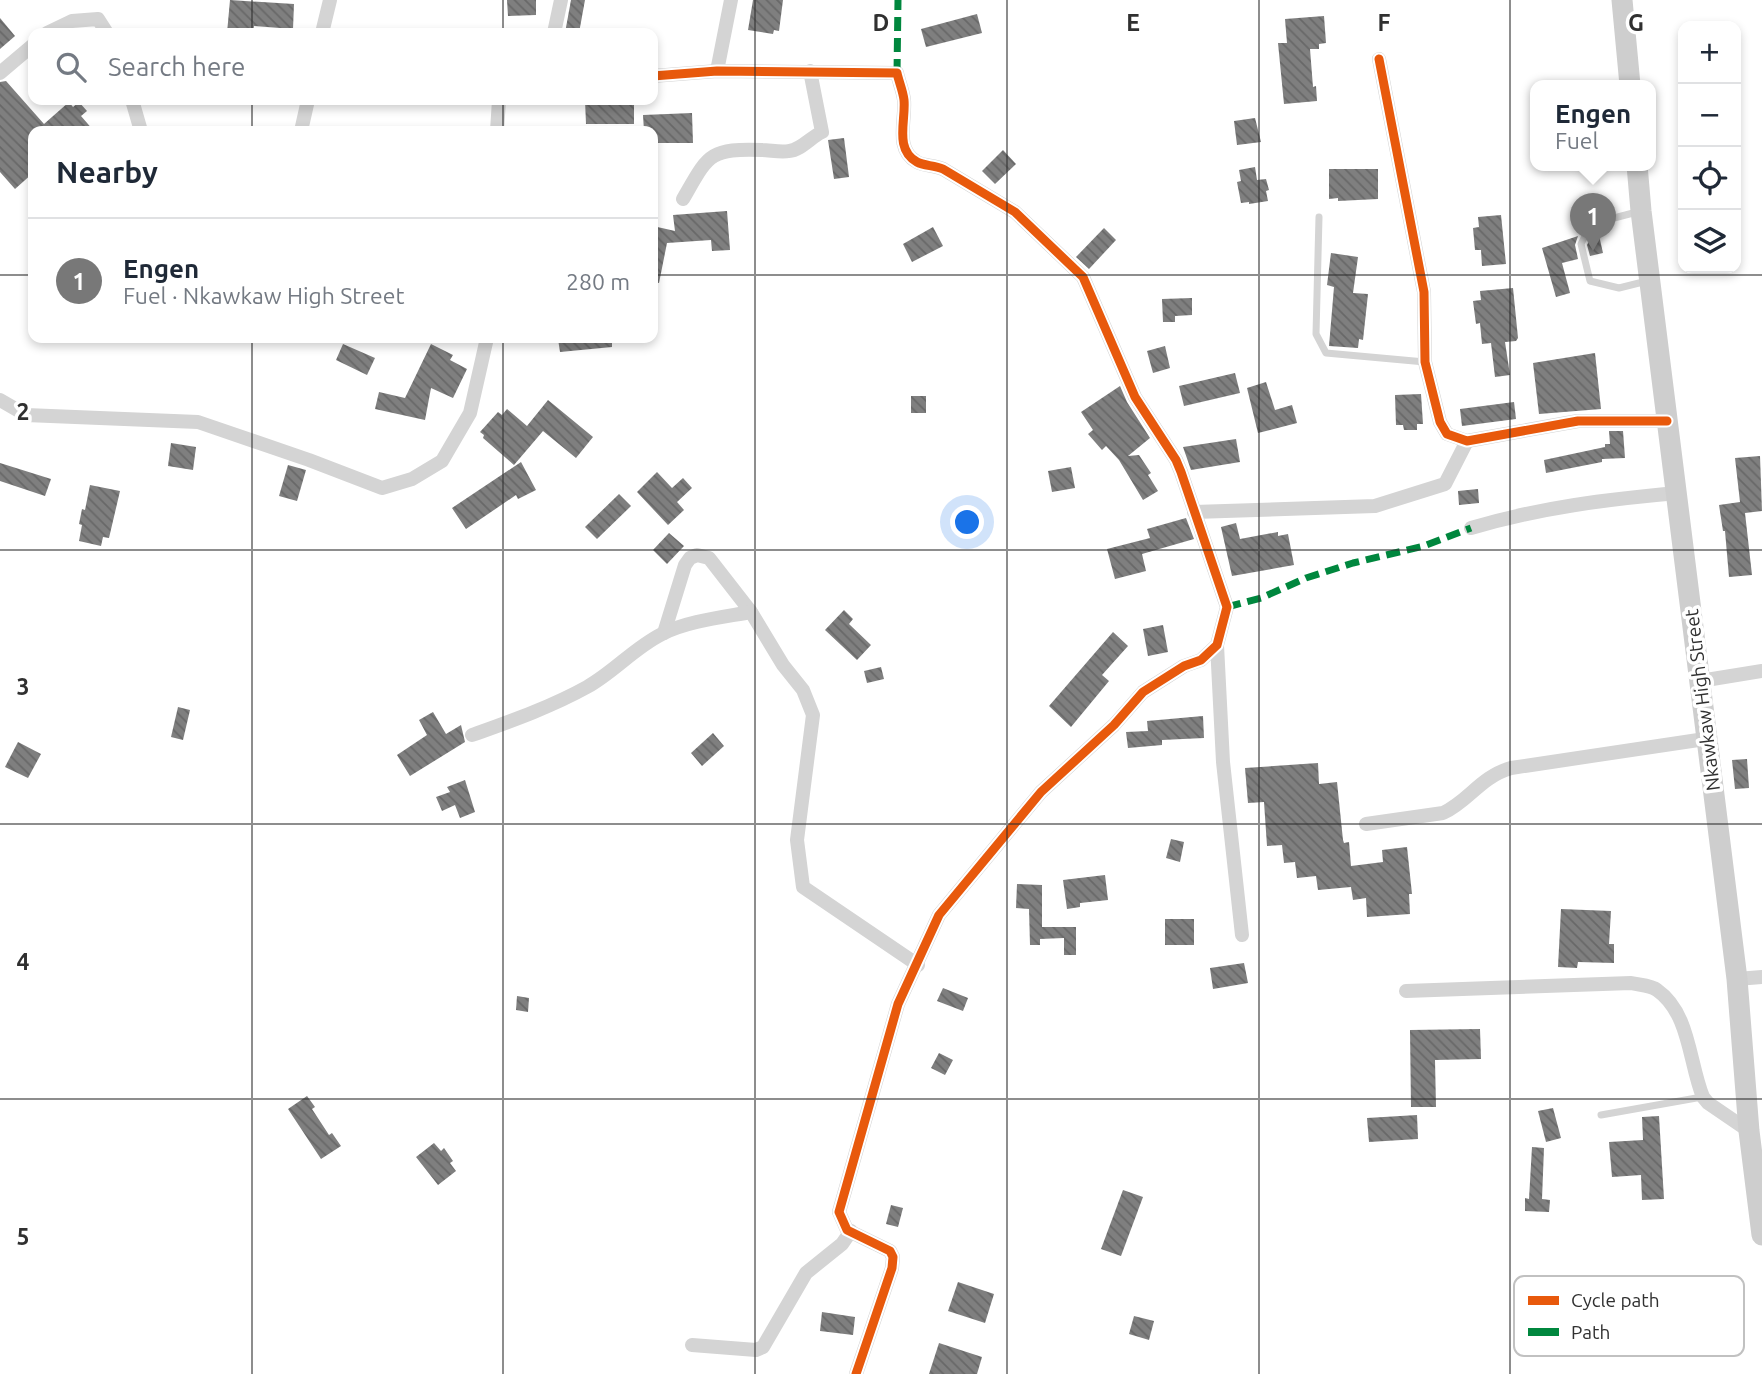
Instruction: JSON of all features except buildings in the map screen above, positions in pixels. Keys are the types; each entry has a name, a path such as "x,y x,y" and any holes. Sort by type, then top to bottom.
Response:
{"main road":[{"path":"1622,0 1630,80"},
{"name":"Nkawkaw High Street","path":"1638,171 1678,493 1705,738 1737,979 1749,1131 1758,1168 1762,1235"}],"street":[{"path":"323,28 330,0"},
{"path":"555,28 561,0"},
{"path":"717,71 731,0"},
{"path":"58,28 72,22 98,19 104,28"},
{"path":"0,73 28,49"},
{"path":"1379,59 1424,292 1425,362 1440,422 1447,434 1467,441 1578,421 1667,421"},
{"path":"658,76 717,71 897,74 904,99 903,143 908,155 919,164 936,165 1015,212 1083,277 1135,397 1176,460 1227,607 1217,645 1217,691 1242,935"},
{"path":"682,199 704,162 712,156 738,149 787,152 822,132 810,71"},
{"path":"133,105 140,126"},
{"path":"302,126 307,105"},
{"path":"496,126 499,105"},
{"path":"0,400 26,415 198,422 382,488 412,479 442,461 470,413 486,343"},
{"path":"1195,512 1375,506 1445,484 1467,441"},
{"path":"1471,528 1510,516 1611,498 1678,493"},
{"path":"664,633 685,565 690,558 697,555 709,558 751,612 783,665 803,690 813,715 797,840 803,887 918,965"},
{"path":"472,734 520,718 587,687 631,653 664,633 714,618 751,612"},
{"path":"856,1374 892,1268 893,1257 890,1251 851,1231 842,1222 838,1212 898,1004 918,965 927,939 939,915 1041,792 1114,725 1143,692 1184,666 1201,660 1217,645"},
{"path":"1700,681 1762,671"},
{"path":"1366,824 1443,813 1489,777 1511,768 1705,738"},
{"path":"1737,979 1762,977"},
{"path":"1406,991 1630,984 1656,988 1670,1002 1680,1018 1703,1097 1749,1131"},
{"path":"692,1345 756,1350 763,1347 806,1273 842,1244 851,1231"}],"lane":[{"path":"1641,211 1591,224 1581,244 1590,281 1619,288 1650,281"},
{"path":"1319,217 1316,334 1326,353 1425,362"},
{"path":"1601,1115 1703,1097"}],"marked path":[{"path":"897,73 898,0"},
{"path":"1227,607 1261,598 1306,578 1353,563 1424,546 1471,528"}],"cycle path":[{"path":"1379,59 1424,292 1425,362 1440,422 1447,434 1467,441 1578,421 1667,421"},
{"path":"658,76 717,71 897,73 904,100 903,142 910,156 920,163 943,169 1015,212 1083,277 1135,397 1176,460 1227,607 1217,645 1201,660 1184,666 1143,692 1114,725 1041,792 939,915 898,1004 839,1212 847,1230 890,1251 893,1257 892,1268 856,1374"}],"place":[{"name":"Engen","path":"1593,251"}]}
